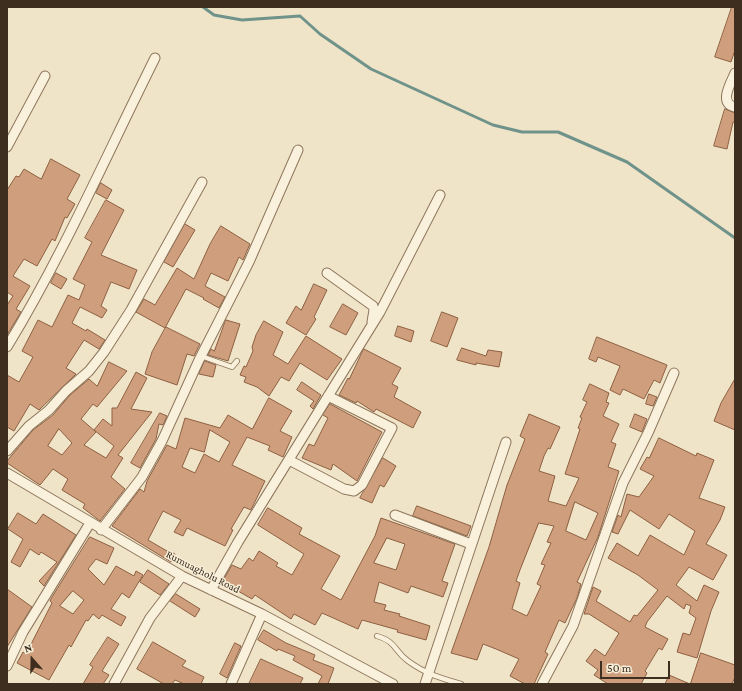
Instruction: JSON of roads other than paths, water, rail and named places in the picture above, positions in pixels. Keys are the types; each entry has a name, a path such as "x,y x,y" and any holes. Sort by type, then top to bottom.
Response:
{"street":[{"path":"7,347 25,318 156,58"},
{"path":"735,73 726,96 727,102 731,106 735,107"},
{"path":"7,147 45,76"},
{"path":"101,530 142,477 162,441 201,356 246,268 298,150"},
{"path":"7,451 29,426 49,410 66,391 89,371 104,352 130,310 202,182"},
{"path":"211,590 238,542 371,328 440,195"},
{"path":"327,273 373,306 374,310 371,328"},
{"path":"542,684 573,626 623,483 648,433 674,373"},
{"path":"289,460 344,489 354,491 362,485 392,428 328,396"},
{"path":"425,684 506,442"},
{"name":"Rumuagholu Road","path":"7,473 101,530 182,576 262,614 393,684"},
{"path":"395,515 471,544"},
{"path":"7,666 26,626 90,523"},
{"path":"114,684 150,618 182,576"},
{"path":"231,684 262,614"}],"lane":[{"path":"201,356 232,367 237,361"},
{"path":"377,636 392,642 406,660 428,674 461,684"}],"waterway":[{"path":"203,7 214,15 242,20 300,16 320,34 371,69 493,125 522,132 558,132 627,162 735,238"}]}
